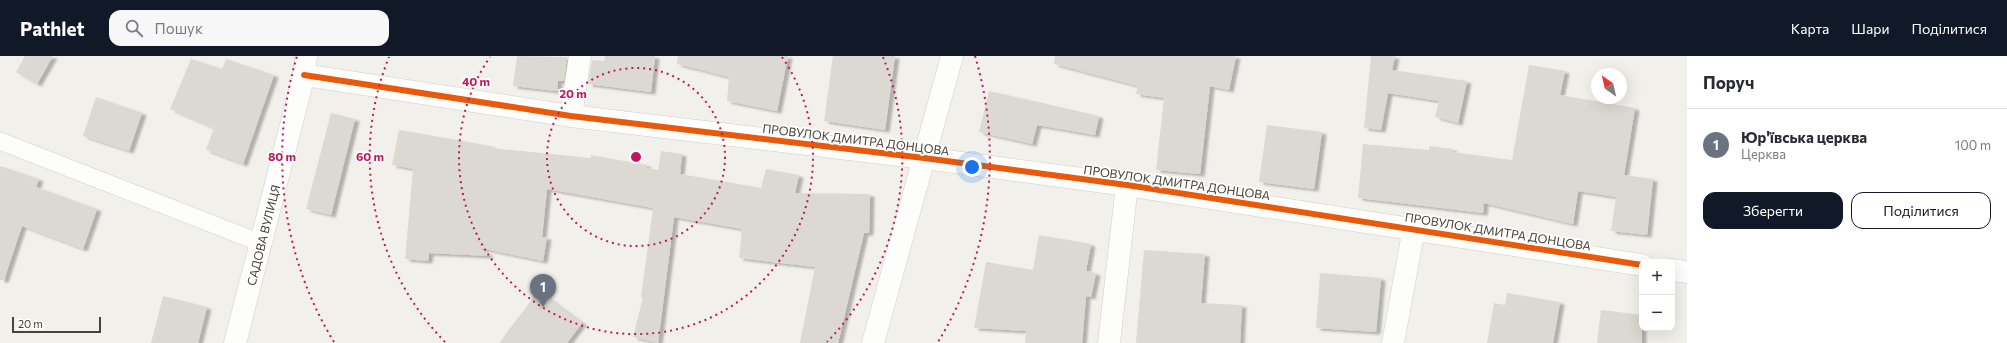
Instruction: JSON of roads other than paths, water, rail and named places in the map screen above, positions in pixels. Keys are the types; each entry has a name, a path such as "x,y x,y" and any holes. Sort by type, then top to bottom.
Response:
{"street":[{"path":"570,116 580,56"},
{"path":"873,343 952,56"},
{"name":"ПРОВУЛОК ДМИТРА ДОНЦОВА","path":"305,66 570,116 924,158 1127,185 1414,228 1639,265"},
{"name":"САДОВА ВУЛИЦЯ","path":"235,343 305,66"},
{"path":"1109,343 1127,185"},
{"path":"1393,343 1414,228"},
{"path":"1675,270 1687,272"}],"lane":[{"path":"0,141 261,243"}],"place":[{"name":"Юр'ївська церква","path":"543,307"}]}
